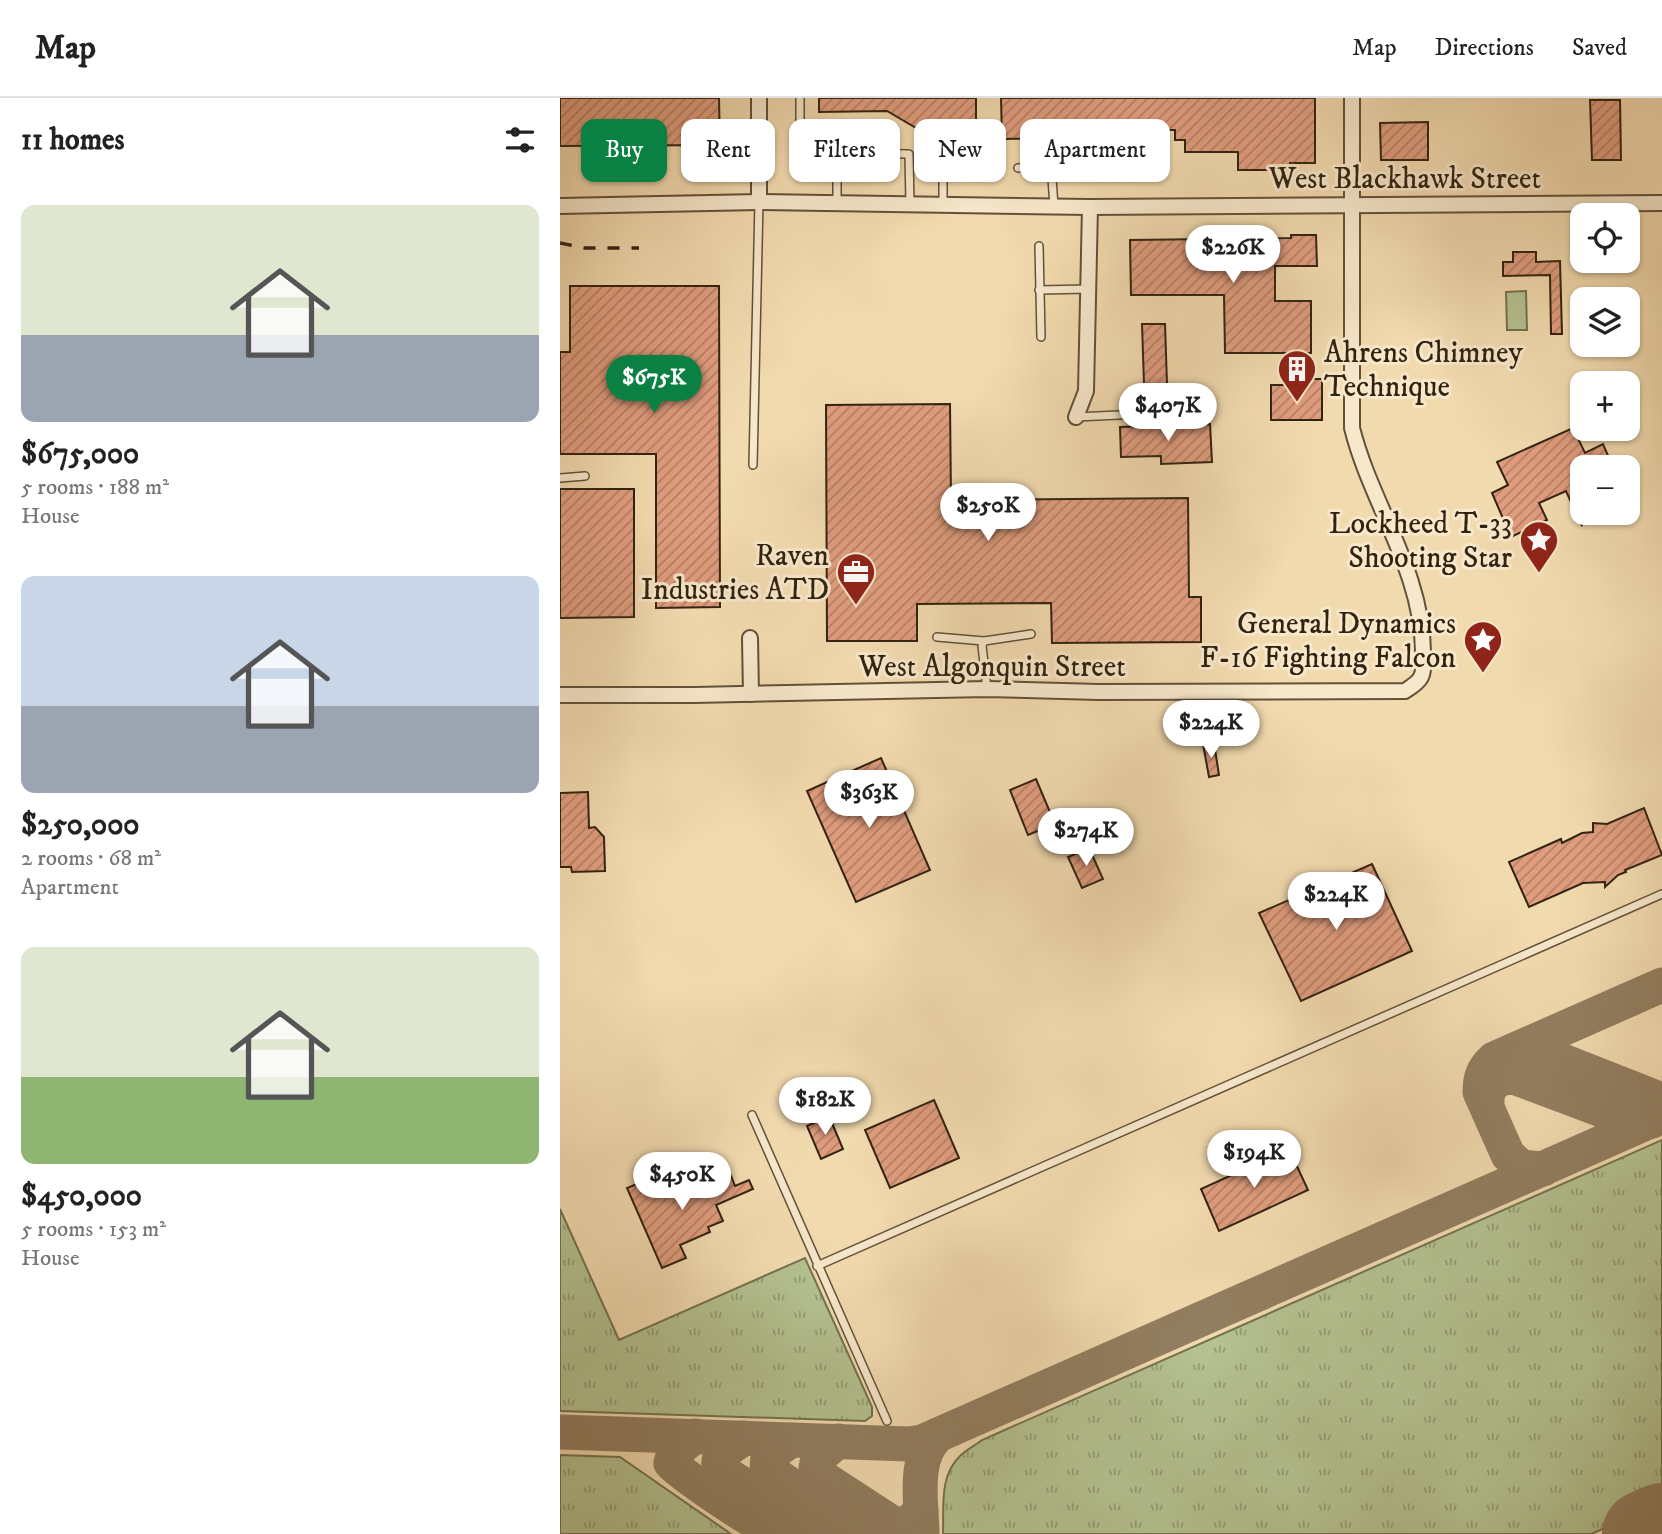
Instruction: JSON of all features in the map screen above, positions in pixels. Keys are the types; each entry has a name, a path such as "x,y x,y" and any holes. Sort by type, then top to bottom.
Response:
{"street":[{"path":"759,98 759,202"},
{"path":"1352,98 1352,205"},
{"name":"West Blackhawk Street","path":"560,206 759,202 1090,207 1662,203"},
{"name":"West Algonquin Street","path":"560,695 987,689 1088,692 1405,691 1420,681 1424,670 1420,615 1404,556 1358,453 1352,428 1352,205"},
{"path":"1076,417 1086,391 1090,207"},
{"path":"750,638 751,694"}],"lane":[{"path":"800,98 800,119"},
{"path":"900,154 909,154 910,204"},
{"path":"1018,168 1051,165 1054,206"},
{"path":"837,182 837,203"},
{"path":"943,182 943,205"},
{"path":"753,465 759,202"},
{"path":"1039,246 1041,337"},
{"path":"1040,290 1088,289"},
{"path":"1076,417 1205,411"},
{"path":"560,478 585,476"},
{"path":"937,637 984,641 1031,634"},
{"path":"984,641 982,646 987,689"},
{"path":"817,1266 1662,894"},
{"path":"752,1115 887,1421"}],"green space":[{"path":"1526,291 1527,330 1507,330 1506,292"},
{"path":"1662,1140 1662,1503 1591,1534 943,1534 944,1492 949,1473 960,1456 982,1440"},
{"path":"560,1209 619,1340 805,1258 872,1407 872,1416 865,1421 560,1411"},
{"path":"560,1455 620,1457 731,1534 560,1534"}],"building":[{"path":"560,98 719,98 719,119 681,119 681,145 667,145 667,119 581,119 581,146 560,146"},
{"path":"819,98 976,98 976,119 914,119 914,127 887,111 819,112"},
{"path":"1001,98 1315,98 1315,163 1290,163 1290,170 1238,170 1238,152 1185,152 1185,140 1175,140 1175,130 1170,130 1170,119 1020,119 1020,139 1006,139 1006,119 1002,119"},
{"path":"1590,100 1620,100 1621,160 1592,160"},
{"path":"1428,122 1428,160 1381,160 1380,123"},
{"path":"1291,235 1316,235 1317,266 1275,266 1275,301 1311,301 1311,353 1225,353 1224,295 1131,295 1130,240 1291,238"},
{"path":"1513,252 1536,252 1536,262 1560,261 1562,334 1551,334 1550,275 1503,276 1503,262 1513,262"},
{"path":"570,286 719,286 720,607 656,608 656,454 560,454 560,352 570,352"},
{"path":"1142,324 1165,324 1167,384 1144,384"},
{"name":"Ahrens Chimney Technique","path":"1308,379 1322,379 1322,420 1271,420 1271,385 1308,385"},
{"path":"950,404 951,500 1188,498 1189,597 1201,597 1201,642 1052,643 1051,603 917,604 917,641 827,641 826,405"},
{"path":"1210,424 1212,462 1161,464 1161,456 1121,457 1120,427"},
{"path":"1570,429 1570,441 1579,441 1585,453 1603,444 1608,455 1570,455 1570,500 1566,491 1539,503 1547,520 1511,537 1492,493 1508,485 1497,462"},
{"path":"560,489 634,489 634,617 560,618"},
{"path":"1214,743 1219,775 1209,777 1203,744"},
{"path":"881,758 930,870 856,902 807,791"},
{"path":"1036,779 1055,824 1028,835 1010,790"},
{"path":"588,792 589,828 595,827 604,837 605,871 572,872 571,867 560,867 560,793"},
{"path":"1644,808 1662,855 1625,870 1626,872 1618,875 1605,887 1605,882 1583,883 1529,907 1509,862 1561,839 1562,843 1582,833 1593,832 1593,823 1607,824"},
{"path":"1089,848 1103,879 1082,888 1068,857"},
{"path":"1372,864 1412,951 1301,1001 1259,913"},
{"path":"934,1100 959,1158 890,1188 865,1130"},
{"path":"829,1116 843,1149 821,1159 807,1126"},
{"path":"1289,1149 1308,1190 1219,1231 1201,1189"},
{"path":"728,1168 735,1186 749,1180 753,1189 716,1205 723,1221 708,1227 710,1232 680,1245 686,1258 662,1268 627,1188 654,1177 662,1196"}],"taxiway":[{"path":"1543,1169 1521,1167 1508,1155 1480,1092 1485,1070 1494,1059 1662,985"},
{"path":"1515,1050 1535,1050 1662,1100"},
{"path":"1487,1103 1488,1092 1494,1084 1514,1077 1626,1119 1652,1121"},
{"path":"560,1432 909,1444 922,1442 1662,1116"},
{"path":"922,1532 922,1467 930,1444 938,1435"},
{"path":"695,1436 674,1453 671,1463 717,1498 766,1527 810,1531 886,1530 907,1523 921,1510"},
{"path":"744,1438 722,1455 720,1470 812,1529"},
{"path":"791,1440 768,1457 767,1469 861,1530"},
{"path":"838,1441 818,1458 816,1468 820,1476 889,1521 902,1526"}],"runway":[{"path":"1646,1534 1662,1527"}],"railway":[{"path":"560,243 585,248 639,248"}],"place":[{"name":"Ahrens Chimney Technique","path":"1297,403"},
{"name":"Lockheed T-33 Shooting Star","path":"1539,574"},
{"name":"Raven Industries ATD","path":"856,606"},
{"name":"General Dynamics F-16 Fighting Falcon","path":"1483,674"}]}
